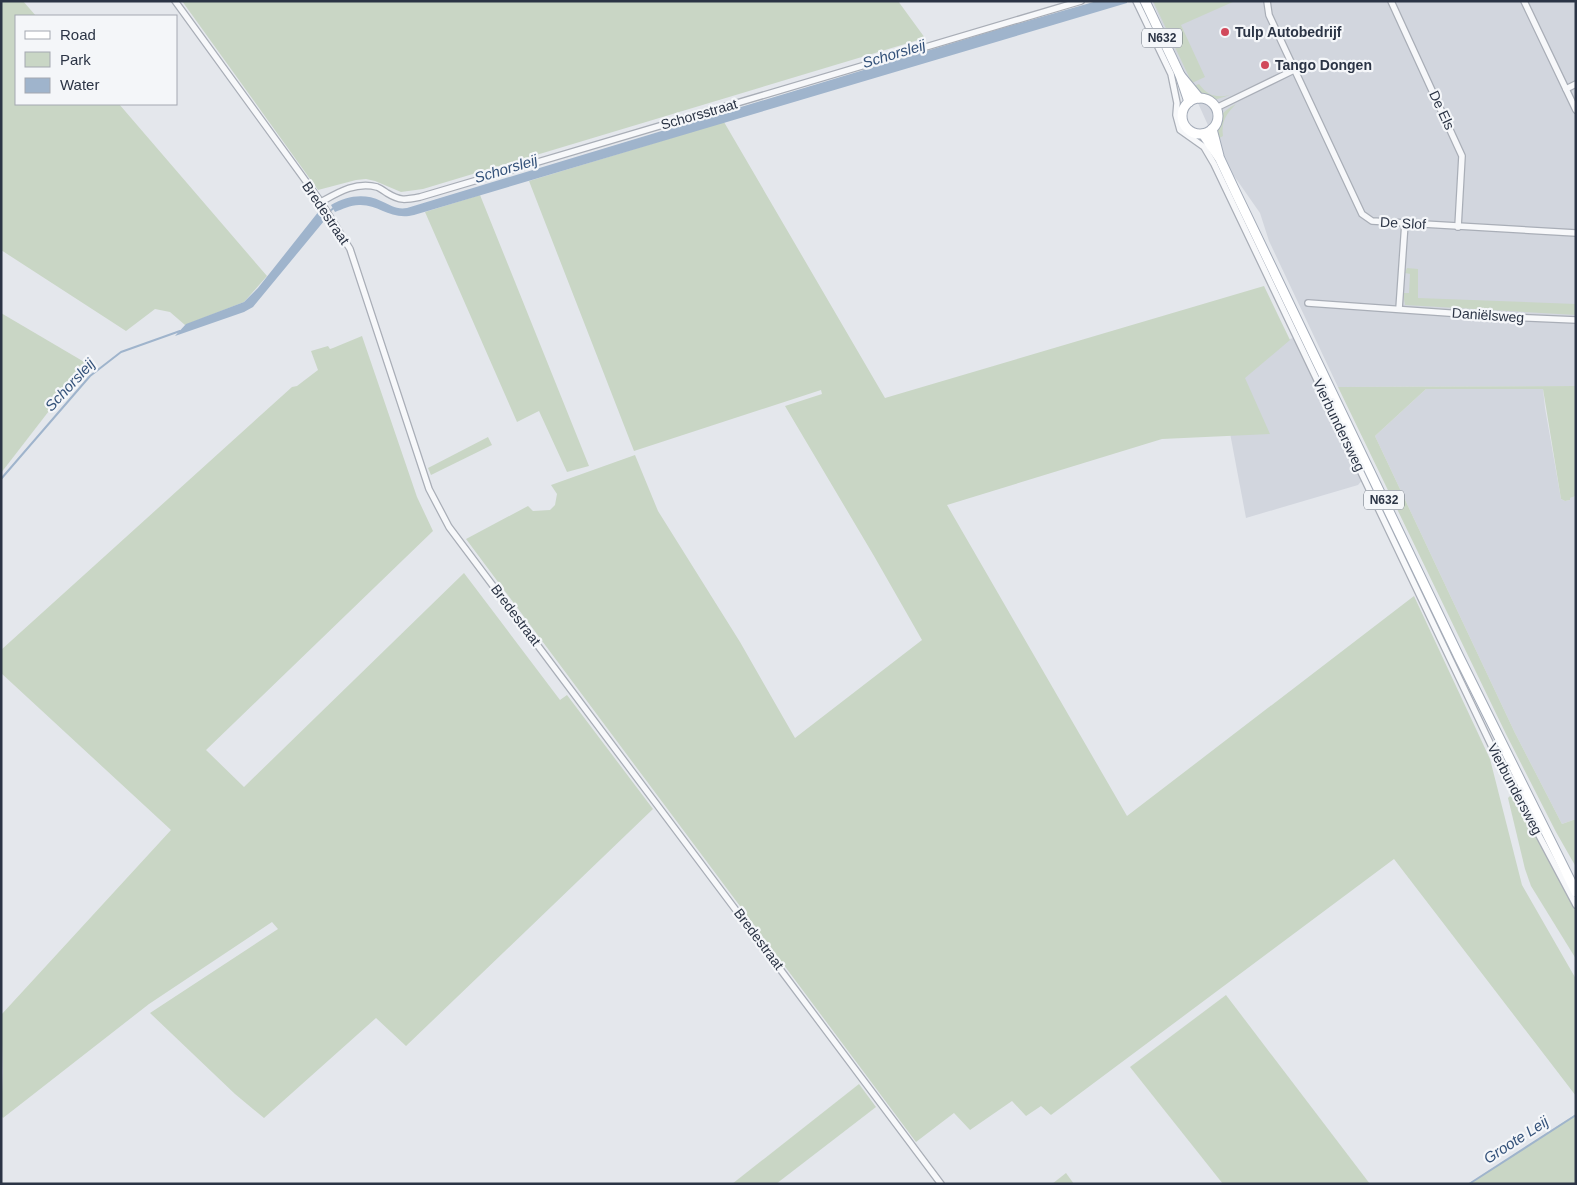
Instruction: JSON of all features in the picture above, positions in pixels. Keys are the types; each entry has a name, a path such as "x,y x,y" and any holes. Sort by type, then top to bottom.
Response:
{"main road":[{"name":"N632","path":"1144,1 1180,75 1188,102 1182,112 1184,124 1192,132 1207,132 1217,120 1216,108 1209,101 1199,98 1180,75"},
{"path":"1188,102 1199,98"},
{"name":"Vierbundersweg","path":"1207,132 1220,159 1233,194 1496,745 1576,892"}],"street":[{"name":"Bredestraat","path":"175,1 320,202 350,249 429,489 449,527 941,1184"},
{"name":"Schorsstraat","path":"320,202 344,189 364,186 377,187 397,199 420,197 1081,1"},
{"name":"Vierbundersweg","path":"1136,1 1171,74 1177,104 1176,115 1180,130 1204,148 1233,194"},
{"name":"De Slof","path":"1267,1 1269,15 1362,214 1372,222 1576,233"},
{"name":"De Els","path":"1391,1 1462,156 1458,226"},
{"path":"1524,1 1576,110"},
{"path":"1216,108 1294,70"},
{"path":"1566,89 1576,84"},
{"path":"1399,308 1405,223"},
{"name":"Daniëlsweg","path":"1308,303 1505,317 1576,320"},
{"name":"Vierbundersweg","path":"1516,783 1576,905"}],"shaded area":[{"path":"1152,1 1576,1 1576,386 1338,387 1269,241 1260,213 1225,163"},
{"path":"1298,336 1365,477 1358,485 1246,518 1230,433 1240,377 1255,353"},
{"path":"1426,389 1543,389 1561,499 1565,501 1570,500 1569,498 1576,496 1576,819 1562,824 1515,733 1375,436"}],"green space":[{"path":"1,1 23,1 35,15 15,15 15,105 120,105 267,276 244,302 185,325 170,312 155,309 126,331 1,250"},
{"path":"182,1 898,1 925,38 423,189 401,192 366,179 318,190"},
{"path":"1153,1 1235,1 1181,25 1205,77 1192,83"},
{"path":"1199,84 1213,95 1230,95 1211,101 1203,98 1193,86"},
{"path":"1236,104 1225,118 1223,136 1218,139 1216,127 1219,118 1226,110"},
{"path":"724,122 885,398 1264,286 1290,340 1245,378 1270,434 1162,439 947,505 1127,816 1414,596 1490,759 1522,885 1576,979 1576,1096 1394,859 1051,1115 1041,1106 1026,1116 1012,1101 970,1130 954,1113 916,1142 466,539 528,506 533,511 550,510 555,505 557,494 551,485 635,455 658,511 740,642 795,738 922,640 785,406 822,394 821,390 634,451 529,181"},
{"path":"480,195 589,466 567,472 539,411 517,422 425,212"},
{"path":"1407,268 1418,269 1418,298 1576,304 1576,315 1405,305 1403,293 1409,293 1410,274 1405,273"},
{"path":"1,313 86,363 1,473"},
{"path":"362,336 417,497 433,531 206,750 244,787 464,573 560,700 567,695 653,809 406,1046 376,1018 264,1118 235,1094 150,1013 278,929 272,922 149,1004 3,1118 1,1115 3,1072 1,1015 171,830 1,673 1,650 292,387 297,386 318,370 311,351 328,346 330,349"},
{"path":"1576,386 1576,496 1570,498 1570,500 1565,501 1561,499 1543,389 1426,389 1375,436 1515,733 1562,824 1576,819 1576,867 1506,734 1338,387"},
{"path":"488,437 492,445 431,475 428,468"},
{"path":"1512,794 1515,796 1576,912 1576,959 1531,886 1525,869 1508,798"},
{"path":"1226,995 1370,1184 1223,1184 1130,1067"},
{"path":"859,1084 876,1107 776,1184 732,1184"},
{"path":"1576,1114 1576,1184 1469,1184"},
{"path":"1066,1173 1074,1184 1052,1184"}],"water":[{"path":"1097,1 1127,1 1127,3 414,215 399,216 366,205 350,206 335,212 331,205 343,199 362,196 397,208 407,208"},
{"path":"319,211 324,221 253,307 244,312 175,336 186,324 244,302 258,288"}],"waterway":[{"name":"Schorsleij","path":"321,218 335,207"},
{"name":"Schorsleij","path":"1,479 90,376 121,352 180,331"},
{"name":"Groote Leij","path":"1469,1184 1576,1115"}],"place":[{"name":"Tulp Autobedrijf","path":"1225,32"},
{"name":"Tango Dongen","path":"1265,65"}]}
